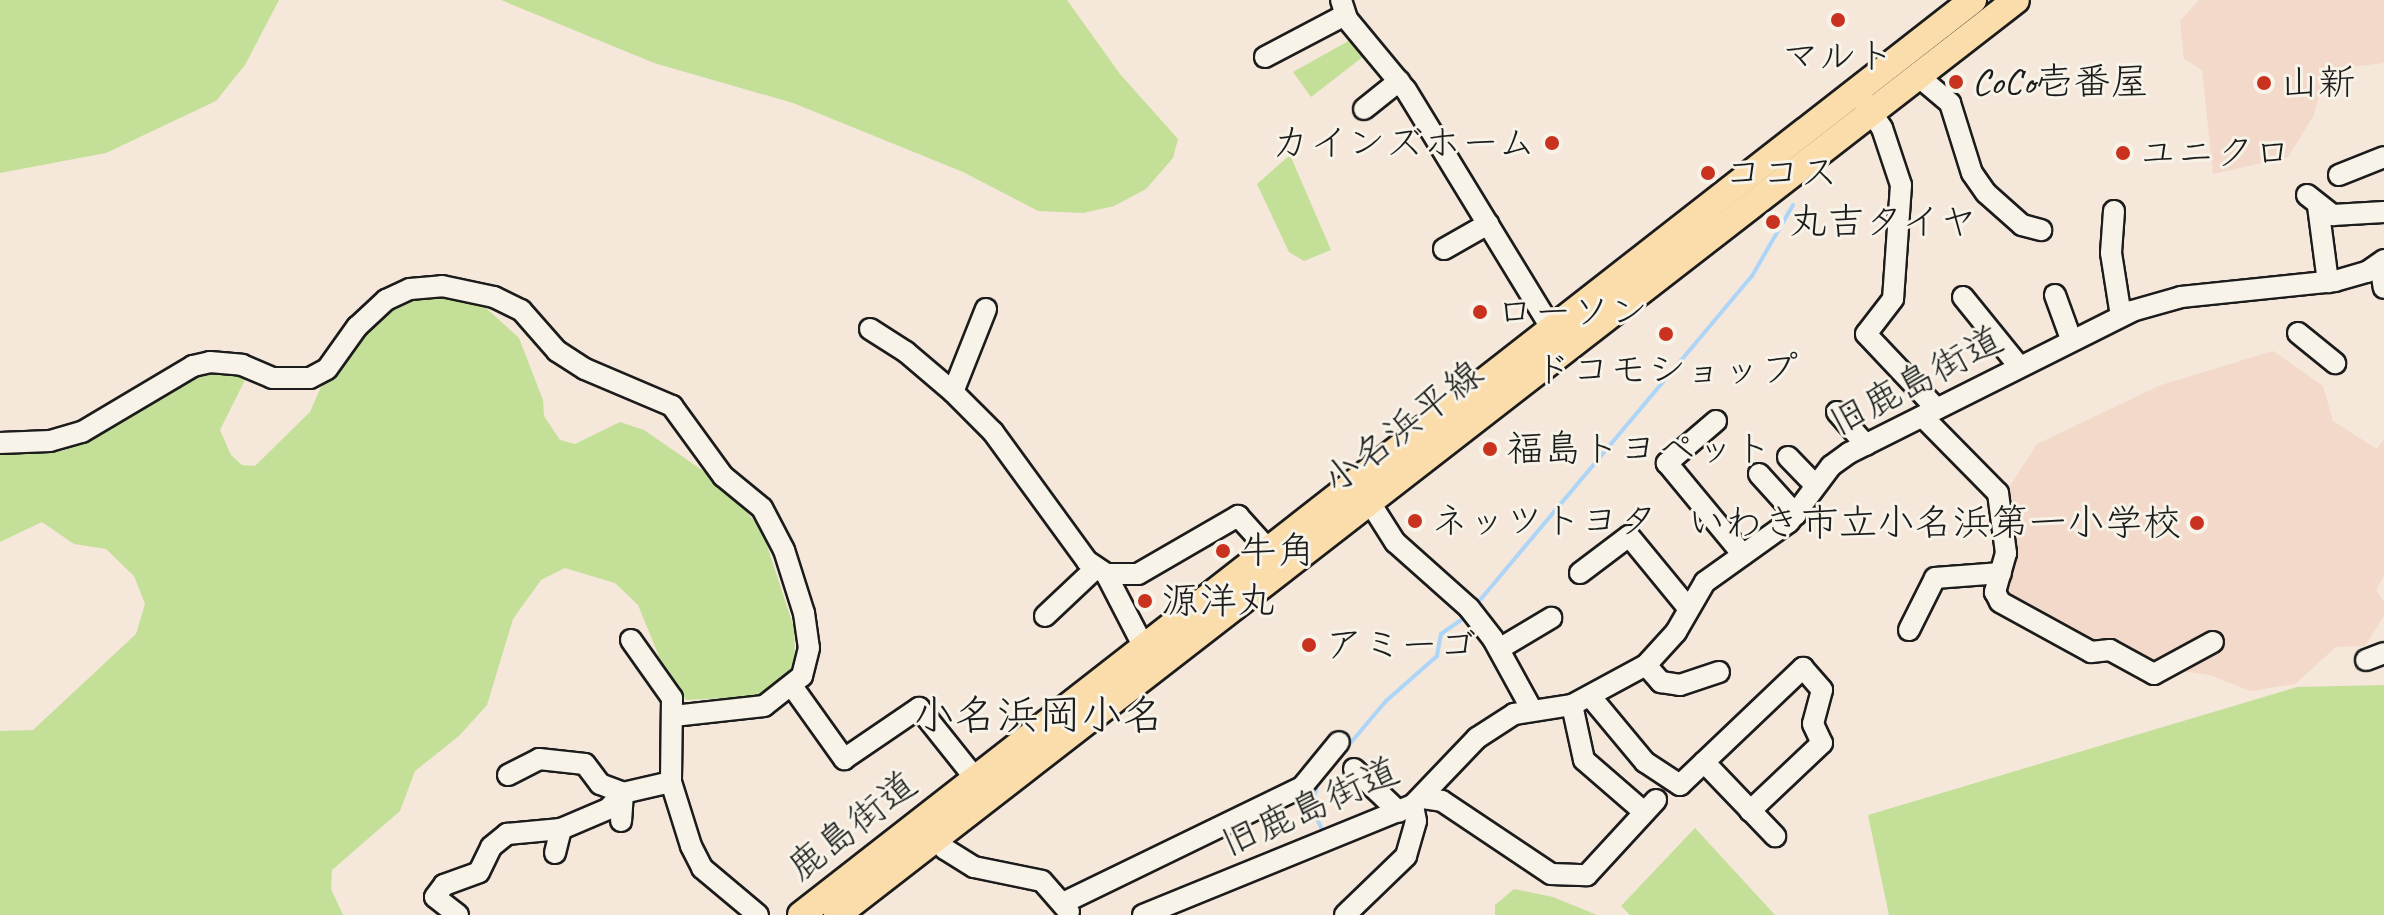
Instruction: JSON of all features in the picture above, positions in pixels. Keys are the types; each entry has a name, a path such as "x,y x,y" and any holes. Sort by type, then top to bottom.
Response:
{"main road":[{"name":"鹿島街道","path":"801,915 928,829 974,777 1149,657 1267,548 1362,491 1864,101 1973,0"},
{"path":"1864,101 1918,76 2016,0"},
{"name":"小名浜平線","path":"837,915 928,829 1362,491"}],"street":[{"path":"1265,57 1343,8 1399,81 1558,339"},
{"path":"1918,76 1950,103 1972,173 1986,193 2022,225 2041,230"},
{"path":"1364,109 1399,81"},
{"path":"1864,101 1901,185 1893,299 1866,334 1998,493 2006,553 1995,592 2000,602 2091,652 2110,650 2154,674 2171,660 2213,642"},
{"path":"2339,175 2384,157"},
{"path":"2328,282 2312,201 2344,217 2384,212"},
{"path":"2114,211 2111,253 2121,316"},
{"path":"1444,249 1488,224"},
{"path":"2382,262 2384,288"},
{"name":"旧鹿島街道","path":"1143,915 1412,805 1477,738 1514,714 1581,701 1646,665 1689,609 1705,582 1796,515 1831,466 1866,445 2018,365 2121,316 2181,297 2328,282 2382,262"},
{"path":"0,443 50,441 82,432 193,366 210,362 242,365 272,378 310,378 327,369 357,327 386,300 410,289 442,286 494,297 521,310 557,351 585,369 672,406 715,467 762,508 784,550 804,613 808,665 792,686 750,710 674,716"},
{"path":"2055,295 2071,339"},
{"path":"1963,297 2018,365"},
{"path":"953,392 986,309"},
{"path":"870,329 906,352 993,432 1101,571 1149,657"},
{"path":"2298,333 2335,363"},
{"path":"1837,412 1866,445"},
{"path":"1716,421 1667,463 1743,555"},
{"path":"1788,457 1815,485"},
{"path":"1759,474 1796,515"},
{"path":"1362,491 1395,542 1472,612 1499,649 1532,710"},
{"path":"1045,616 1101,571 1138,574 1238,516 1267,548"},
{"path":"1580,573 1629,536 1689,609"},
{"path":"1909,630 1935,578 2001,573"},
{"path":"1499,649 1551,618"},
{"path":"631,640 672,698 671,782 702,868 758,915"},
{"path":"1646,665 1661,682 1680,685 1719,672"},
{"path":"1581,701 1645,762 1680,785 1803,668 1822,690 1813,724 1822,743 1750,811"},
{"path":"792,686 844,759 919,708 974,777"},
{"path":"1354,769 1412,805 1442,801 1551,874 1587,875 1650,806 1584,760 1581,701"},
{"path":"928,829 974,867 1042,881 1068,909 1302,787 1339,742"},
{"path":"508,775 539,759 585,764 600,784 623,793"},
{"path":"1704,762 1775,836"},
{"path":"458,915 435,897 444,885 479,872 491,847 507,834 561,829 608,809 623,793 671,782"},
{"path":"621,821 623,793"},
{"path":"1345,915 1406,856 1416,821 1412,805"},
{"path":"555,853 561,829"}],"shaded area":[{"name":"山新","path":"2199,0 2384,0 2384,63 2325,70 2314,115 2288,157 2213,174 2202,70 2184,59 2180,21"},
{"name":"いわき市立小名浜第一小学校","path":"2273,351 2323,386 2333,421 2377,449 2384,439 2384,576 2376,590 2384,602 2384,616 2365,646 2336,647 2295,684 2250,691 2210,675 2180,671 2151,682 2007,596 2006,492 2037,444 2161,385"}],"green space":[{"path":"0,0 279,0 245,65 216,101 106,153 0,173"},
{"path":"501,0 1067,0 1120,74 1178,139 1173,158 1146,189 1114,206 1083,213 1038,211 963,172 793,103 654,63"},
{"path":"1352,39 1364,56 1311,97 1293,72"},
{"path":"1290,155 1331,250 1304,261 1289,252 1257,184"},
{"path":"424,290 472,295 519,338 543,400 544,416 560,440 575,444 620,422 644,430 725,486 762,530 794,628 795,661 784,679 763,696 686,700 663,666 638,605 615,583 565,568 541,580 513,619 487,705 459,736 415,771 400,811 332,870 331,889 343,915 0,915 0,731 33,730 136,634 145,604 134,576 106,549 74,544 42,522 0,542 0,449 62,451 96,437 113,419 189,375 217,368 238,370 245,380 220,430 231,455 242,465 255,466 310,412 323,382 362,330 393,303"},
{"path":"2384,685 2384,915 1889,915 1868,815 2297,687"},
{"path":"1695,828 1775,915 1630,915 1621,906"},
{"path":"1514,889 1553,897 1597,915 1495,915 1495,905"}],"waterway":[{"path":"1475,606 1752,276 1793,205"},
{"path":"1347,747 1386,701 1437,656 1441,634 1467,616"},
{"path":"1318,781 1312,808 1323,832"}],"place":[{"name":"マルト","path":"1838,20"},
{"name":"CoCo壱番屋","path":"1956,82"},
{"name":"山新","path":"2264,83"},
{"name":"カインズホーム","path":"1552,143"},
{"name":"ユニクロ","path":"2123,153"},
{"name":"ココス","path":"1708,173"},
{"name":"丸吉タイヤ","path":"1773,222"},
{"name":"ローソン","path":"1480,312"},
{"name":"ドコモショップ","path":"1666,334"},
{"name":"福島トヨペット","path":"1490,449"},
{"name":"ネッツトヨタ","path":"1415,521"},
{"name":"いわき市立小名浜第一小学校","path":"2197,523"},
{"name":"牛角","path":"1223,551"},
{"name":"源洋丸","path":"1145,601"},
{"name":"アミーゴ","path":"1309,645"}],"district":[{"name":"小名浜岡小名","path":"1039,716"}]}
